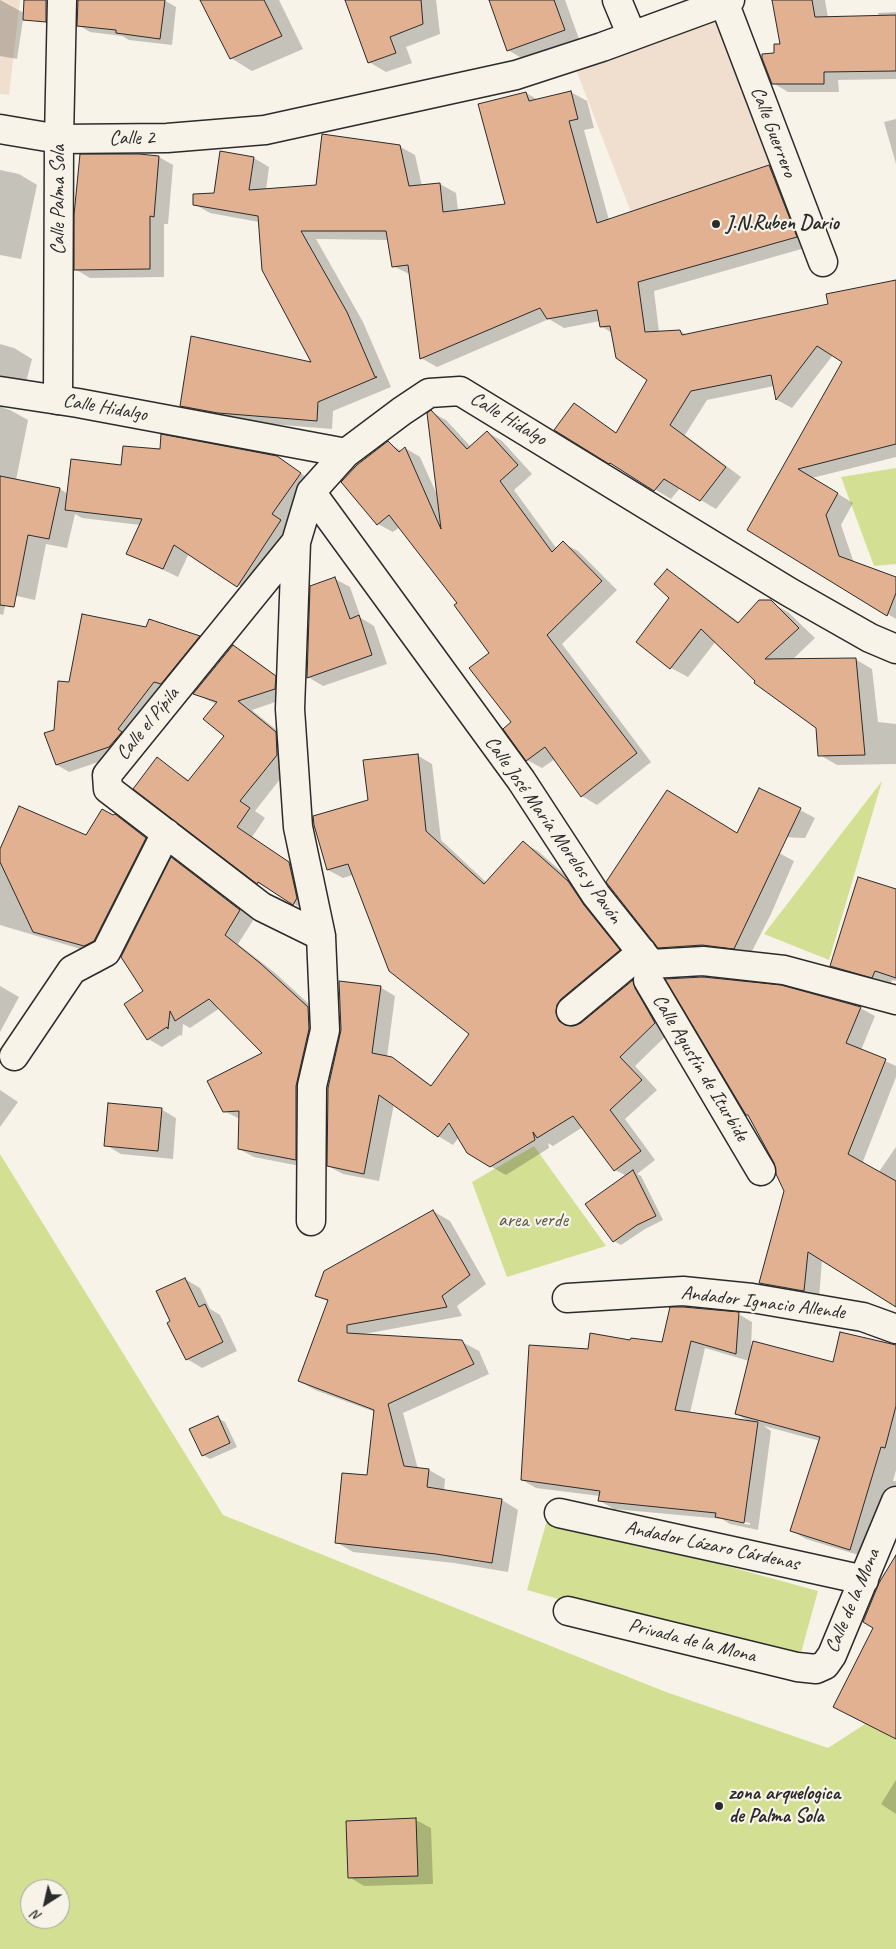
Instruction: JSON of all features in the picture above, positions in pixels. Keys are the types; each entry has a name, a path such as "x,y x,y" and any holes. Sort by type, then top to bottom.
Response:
{"street":[{"name":"Calle Palma Sola","path":"58,400 59,139 62,0"},
{"path":"617,0 632,36"},
{"name":"Calle 2","path":"0,129 59,139 167,138 265,130 516,75 632,36 727,1"},
{"name":"Calle Guerrero","path":"727,1 823,262"},
{"name":"Calle Hidalgo","path":"0,391 346,453 429,393 460,391 789,592 870,638 896,649"},
{"name":"Calle el Pípila","path":"321,936 262,907 108,789 107,775 296,542 311,492 346,453"},
{"name":"Calle José María Morelos y Pavón","path":"311,492 521,780 596,895 646,958"},
{"path":"296,542 290,709 298,827 321,936 325,1030 312,1086 311,1221"},
{"path":"14,1056 72,970 106,952 166,833"},
{"path":"571,1011 646,958 703,961 784,970 896,1000"},
{"name":"Calle Agustín de Iturbide","path":"646,958 648,980 761,1171"},
{"name":"Andador Ignacio Allende","path":"567,1298 683,1291 752,1298 863,1317 896,1329"},
{"name":"Calle de la Mona","path":"816,1669 825,1665 832,1655 864,1580 888,1546 896,1501"},
{"name":"Andador Lázaro Cárdenas","path":"559,1512 864,1580"},
{"name":"Privada de la Mona","path":"568,1611 797,1667 816,1669"}],"shaded area":[{"path":"0,0 20,0 9,95 0,94"},
{"path":"715,19 762,130 801,236 656,277 575,67"}],"green space":[{"path":"896,468 896,564 874,566 841,477"},
{"path":"882,781 829,960 764,934"},
{"name":"area verde","path":"534,1146 606,1246 507,1277 472,1182"},
{"path":"0,1154 223,1515 666,1692 828,1748 896,1704 896,1949 0,1949"},
{"path":"548,1517 818,1591 797,1667 527,1590"}],"building":[{"path":"24,0 46,0 46,22 23,20"},
{"path":"78,0 165,0 160,39 116,33 116,30 77,26"},
{"path":"200,0 264,0 282,36 230,59"},
{"path":"345,0 421,0 423,24 390,37 396,53 368,63"},
{"path":"489,0 554,0 565,30 507,51"},
{"path":"772,0 812,0 815,17 896,15 896,71 824,72 824,84 772,84 762,54 774,53 774,44 780,44"},
{"path":"571,91 578,119 569,121 597,223 769,165 797,237 638,282 645,332 680,330 682,335 828,304 826,294 896,280 896,444 798,469 838,493 826,515 839,556 896,577 896,593 887,616 747,530 842,362 817,346 776,400 771,375 691,391 670,425 726,467 700,501 664,479 654,491 554,430 574,403 616,433 647,380 616,358 610,326 600,327 597,310 547,319 540,308 420,359 408,265 392,267 386,231 301,231 347,312 375,377 377,377 318,402 317,421 218,413 180,406 191,336 311,362 262,270 258,216 193,205 193,194 214,193 220,151 254,157 249,190 316,185 322,134 400,145 409,186 440,183 443,212 505,204 478,104 526,92 529,101"},
{"path":"80,154 159,156 154,217 150,216 150,269 74,270 74,215"},
{"path":"431,410 467,449 487,431 518,465 500,481 552,552 563,541 602,581 547,635 637,753 581,797 545,747 526,761 503,729 511,722 469,668 489,653 454,605 457,603 389,515 377,525 341,482 357,465 388,441 399,452 405,447 441,529 427,413"},
{"path":"161,434 277,456 301,473 272,514 281,520 237,587 174,545 163,569 126,554 142,519 65,510 71,459 121,465 123,446 160,449"},
{"path":"0,476 60,488 49,539 28,535 14,607 0,605"},
{"path":"667,569 738,623 759,600 771,600 799,628 765,659 856,658 865,755 818,756 816,728 754,683 755,681 701,629 670,669 636,642 669,598 654,584"},
{"path":"335,577 350,619 359,615 372,655 307,678 310,586"},
{"path":"82,614 146,627 149,619 200,636 161,684 154,682 118,729 122,732 109,747 56,765 44,733 54,730 58,681 69,682"},
{"path":"233,645 276,676 275,689 238,701 276,732 277,755 240,801 250,808 237,827 289,862 297,898 293,905 258,882 257,884 133,789 157,757 188,781 224,736 203,719 217,702 193,694"},
{"path":"418,754 426,831 484,884 523,841 568,881 584,905 620,950 561,999 557,1005 556,1013 559,1021 565,1025 573,1026 581,1023 633,980 635,988 655,1023 620,1057 642,1080 610,1110 641,1151 614,1171 573,1116 537,1138 533,1132 535,1140 490,1167 467,1153 449,1123 438,1137 379,1095 364,1174 327,1166 328,1088 341,1030 339,981 381,986 372,1053 392,1057 431,1086 469,1034 389,971 348,864 327,870 314,825 313,816 368,800 363,760"},
{"path":"759,788 801,808 734,949 702,945 658,948 606,882 667,790 737,833"},
{"path":"19,806 86,835 102,809 113,815 115,814 146,838 94,941 84,946 33,932 0,862 0,849"},
{"path":"171,857 240,910 225,935 260,963 308,1007 309,1029 296,1086 296,1160 238,1149 239,1111 223,1112 207,1081 262,1053 209,999 175,1021 170,1011 168,1029 167,1027 147,1040 124,1004 143,991 121,957"},
{"path":"858,877 896,889 896,978 875,971 872,978 830,966"},
{"path":"703,977 781,985 861,1007 846,1043 886,1059 848,1154 896,1181 896,1307 808,1252 804,1291 759,1283 784,1191 776,1174 774,1163 748,1115 746,1115 665,979"},
{"path":"108,1103 162,1108 158,1151 104,1146"},
{"path":"633,1170 656,1216 637,1225 613,1242 585,1204"},
{"path":"433,1210 470,1275 442,1296 447,1307 347,1325 347,1333 462,1340 474,1364 388,1404 404,1466 429,1469 427,1487 502,1499 492,1563 436,1554 335,1543 342,1473 367,1475 374,1410 298,1381 328,1300 315,1296 324,1271"},
{"path":"185,1278 199,1307 205,1304 223,1342 186,1360 167,1323 170,1321 156,1291"},
{"path":"670,1307 739,1312 736,1354 691,1341 675,1410 758,1422 744,1523 715,1517 716,1513 598,1501 600,1491 521,1480 529,1345 588,1349 590,1333 630,1340 631,1338 662,1342"},
{"path":"840,1332 896,1345 896,1406 885,1448 881,1447 850,1550 790,1531 820,1437 735,1414 753,1341 833,1362"},
{"path":"218,1416 230,1443 202,1456 189,1429"},
{"path":"896,1555 896,1739 833,1707 873,1628 863,1622 879,1583"},
{"path":"416,1818 418,1876 348,1878 346,1821"}],"place":[{"name":"J.N.Ruben Dario","path":"716,224"},
{"name":"zona arquelogica de Palma Sola","path":"719,1806"}]}
